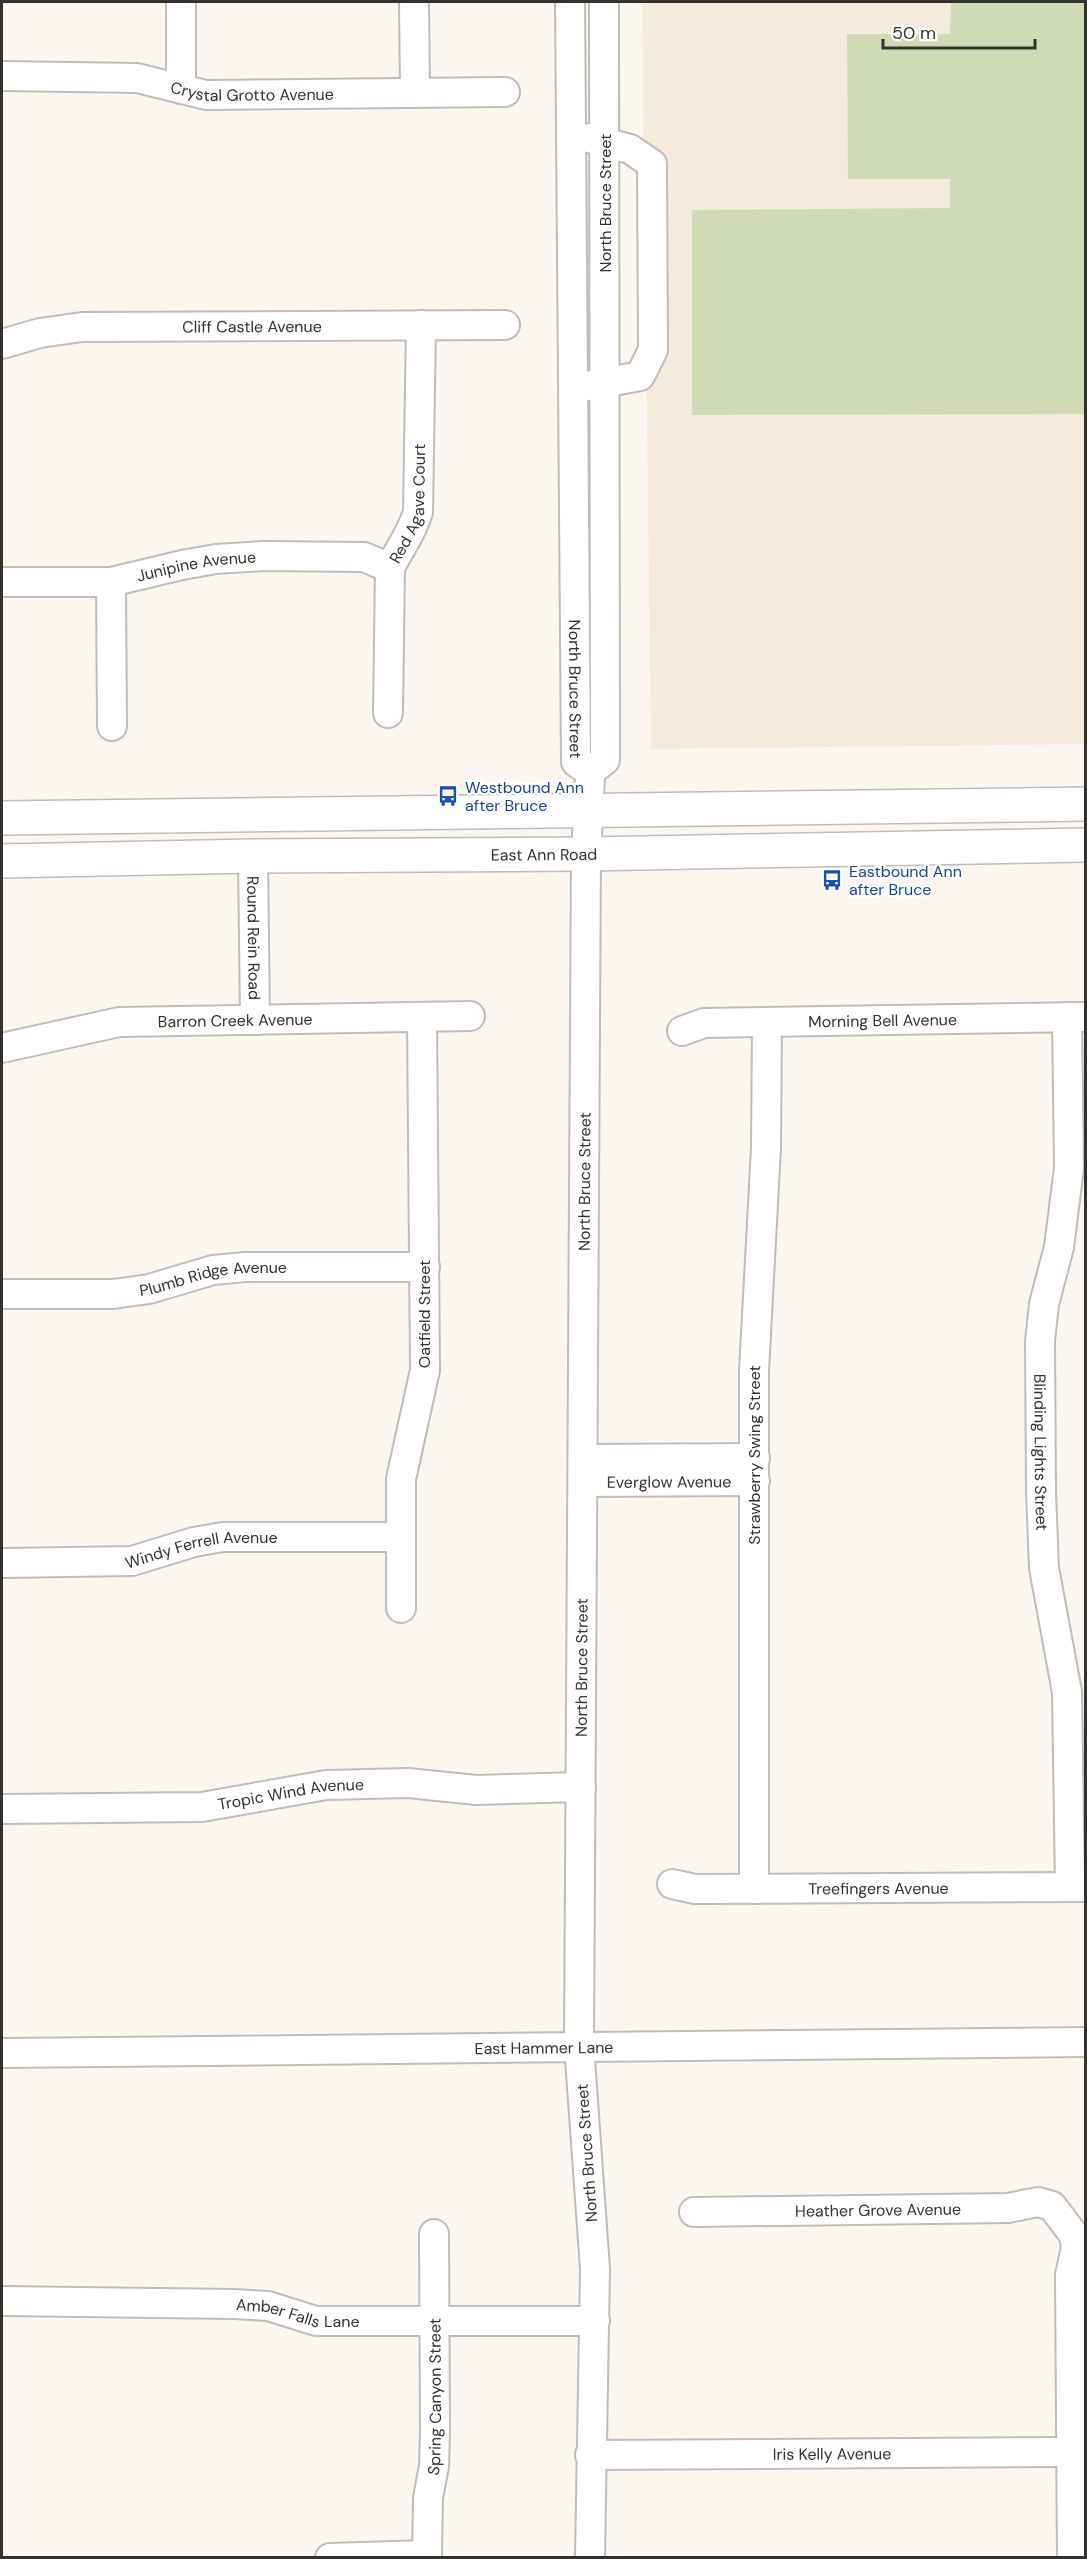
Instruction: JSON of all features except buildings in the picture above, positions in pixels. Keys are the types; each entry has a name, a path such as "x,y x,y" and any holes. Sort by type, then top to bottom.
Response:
{"main road":[{"path":"2,818 1086,804"},
{"name":"East Ann Road","path":"2,861 1086,845"}],"street":[{"path":"181,2 181,89"},
{"path":"414,2 415,93"},
{"name":"North Bruce Street","path":"570,2 576,762 590,772 605,760 604,2"},
{"name":"Crystal Grotto Avenue","path":"2,76 137,78 206,94 505,92"},
{"path":"570,133 630,149 652,164 652,350 640,376 573,388"},
{"name":"Red Agave Court","path":"388,713 390,568 398,551 412,532 418,512 421,325"},
{"name":"Cliff Castle Avenue","path":"2,344 40,333 82,327 505,325"},
{"name":"Junipine Avenue","path":"2,582 111,582 193,563 264,556 364,557 390,568"},
{"path":"111,582 112,726"},
{"name":"North Bruce Street","path":"590,777 586,854 579,2045 595,2269 590,2558"},
{"name":"Round Rein Road","path":"253,856 255,1020"},
{"name":"Barron Creek Avenue","path":"2,1048 119,1022 470,1016"},
{"name":"Morning Bell Avenue","path":"682,1030 704,1023 1076,1017"},
{"name":"Blinding Lights Street","path":"1076,1017 1069,1168 1059,1247 1044,1304 1040,1341 1044,1568 1067,1692 1078,1887"},
{"name":"Oatfield Street","path":"401,1608 401,1479 425,1370 422,1018"},
{"name":"Strawberry Swing Street","path":"754,1889 754,1371 766,1148 767,1022"},
{"name":"Plumb Ridge Avenue","path":"2,1294 113,1294 148,1289 213,1270 245,1267 424,1267"},
{"name":"Everglow Avenue","path":"583,1470 755,1470"},
{"name":"Windy Ferrell Avenue","path":"2,1563 132,1561 194,1542 223,1538 400,1537"},
{"name":"Tropic Wind Avenue","path":"2,1809 202,1807 229,1804 303,1788 338,1785 408,1783 476,1790 581,1787"},
{"name":"Treefingers Avenue","path":"672,1884 695,1889 1078,1887"},
{"name":"East Hammer Lane","path":"2,2053 579,2045 1086,2042"},
{"name":"Heather Grove Avenue","path":"694,2212 1008,2208 1038,2202 1052,2206 1074,2235 1076,2247 1070,2275 1072,2452"},
{"name":"Spring Canyon Street","path":"427,2556 428,2498 434,2466 435,2439 434,2234"},
{"name":"Amber Falls Lane","path":"2,2301 268,2306 316,2321 595,2321"},
{"path":"1072,2452 1072,2558"},
{"name":"Iris Kelly Avenue","path":"590,2455 1072,2452"},
{"path":"330,2558 427,2556"}],"shaded area":[{"path":"642,2 1085,2 1085,744 651,749"}],"green space":[{"path":"951,2 1085,2 1085,414 692,415 692,210 950,208 950,179 848,179 847,34 950,34"}],"place":[{"name":"Westbound Ann after Bruce","path":"448,796"},
{"name":"Eastbound Ann after Bruce","path":"832,880"}]}
